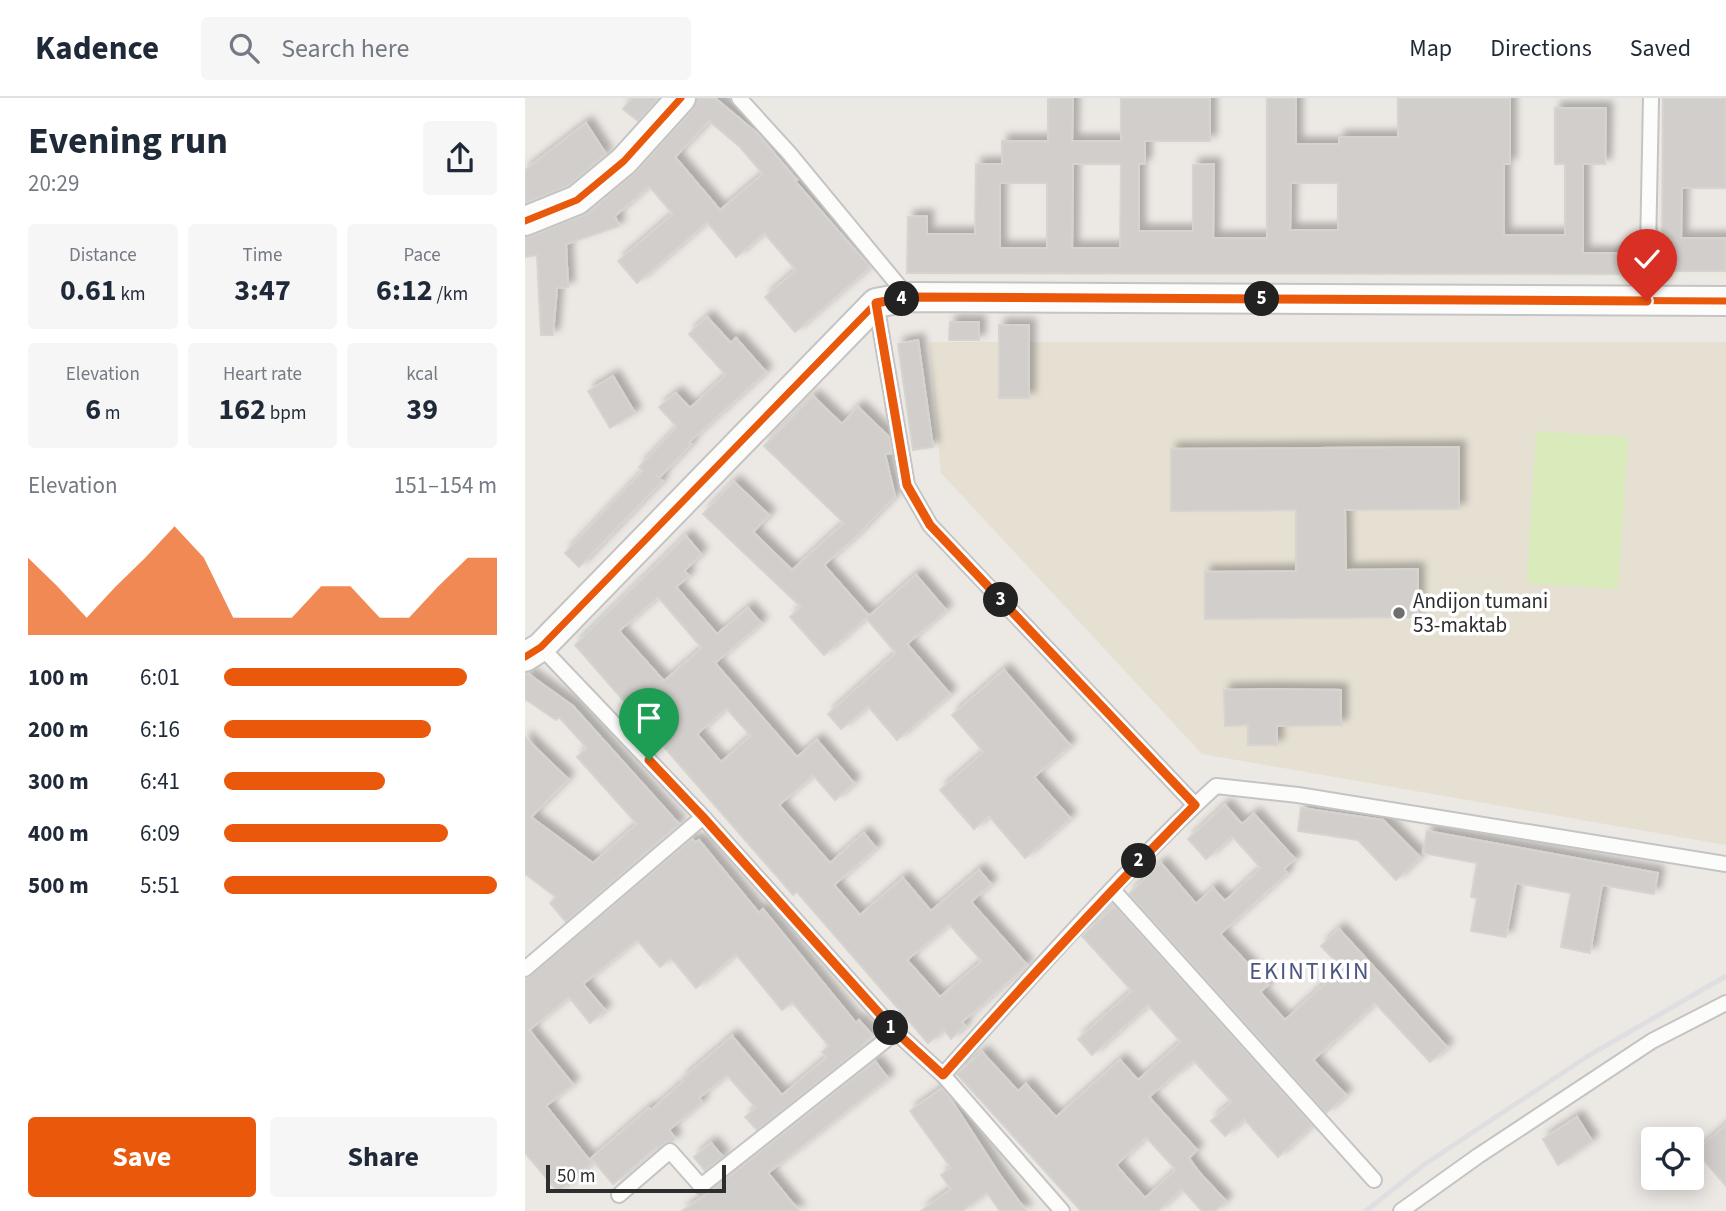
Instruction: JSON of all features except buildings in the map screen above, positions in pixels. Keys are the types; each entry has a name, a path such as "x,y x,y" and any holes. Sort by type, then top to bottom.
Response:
{"street":[{"path":"525,221 577,200 624,161 681,98"},
{"path":"533,652 876,303 908,297 1726,301"}],"lane":[{"path":"739,98 789,153 908,297"},
{"path":"1647,301 1651,98"},
{"path":"876,303 907,485 930,525 1195,805"},
{"path":"533,652 703,817 896,1032 943,1075 1060,1210"},
{"path":"943,1075 1112,889 1216,786 1298,795 1726,864"},
{"path":"525,969 703,817"},
{"path":"1112,889 1374,1180"},
{"path":"1401,1211 1478,1156 1652,1041 1726,1003"},
{"path":"619,1195 670,1152 701,1186 896,1032"}],"shaded area":[{"name":"Andijon tumani 53-maktab","path":"929,342 1726,342 1726,845 1202,754 941,473"}],"green space":[{"path":"1536,431 1628,437 1618,589 1527,583"}],"railway":[{"path":"1366,1211 1425,1164 1588,1056 1726,976"}],"cycle path":[{"path":"525,221 577,200 624,161 681,98"},
{"path":"525,657 541,647 876,303 908,297 1726,301"}],"place":[{"name":"Andijon tumani 53-maktab","path":"1399,613"}],"district":[{"name":"EKINTIKIN","path":"1310,971"}],"route":[{"path":"649,760 896,1032 943,1075 1112,889 1195,805 930,525 907,485 876,303 908,297 1647,301"}]}
